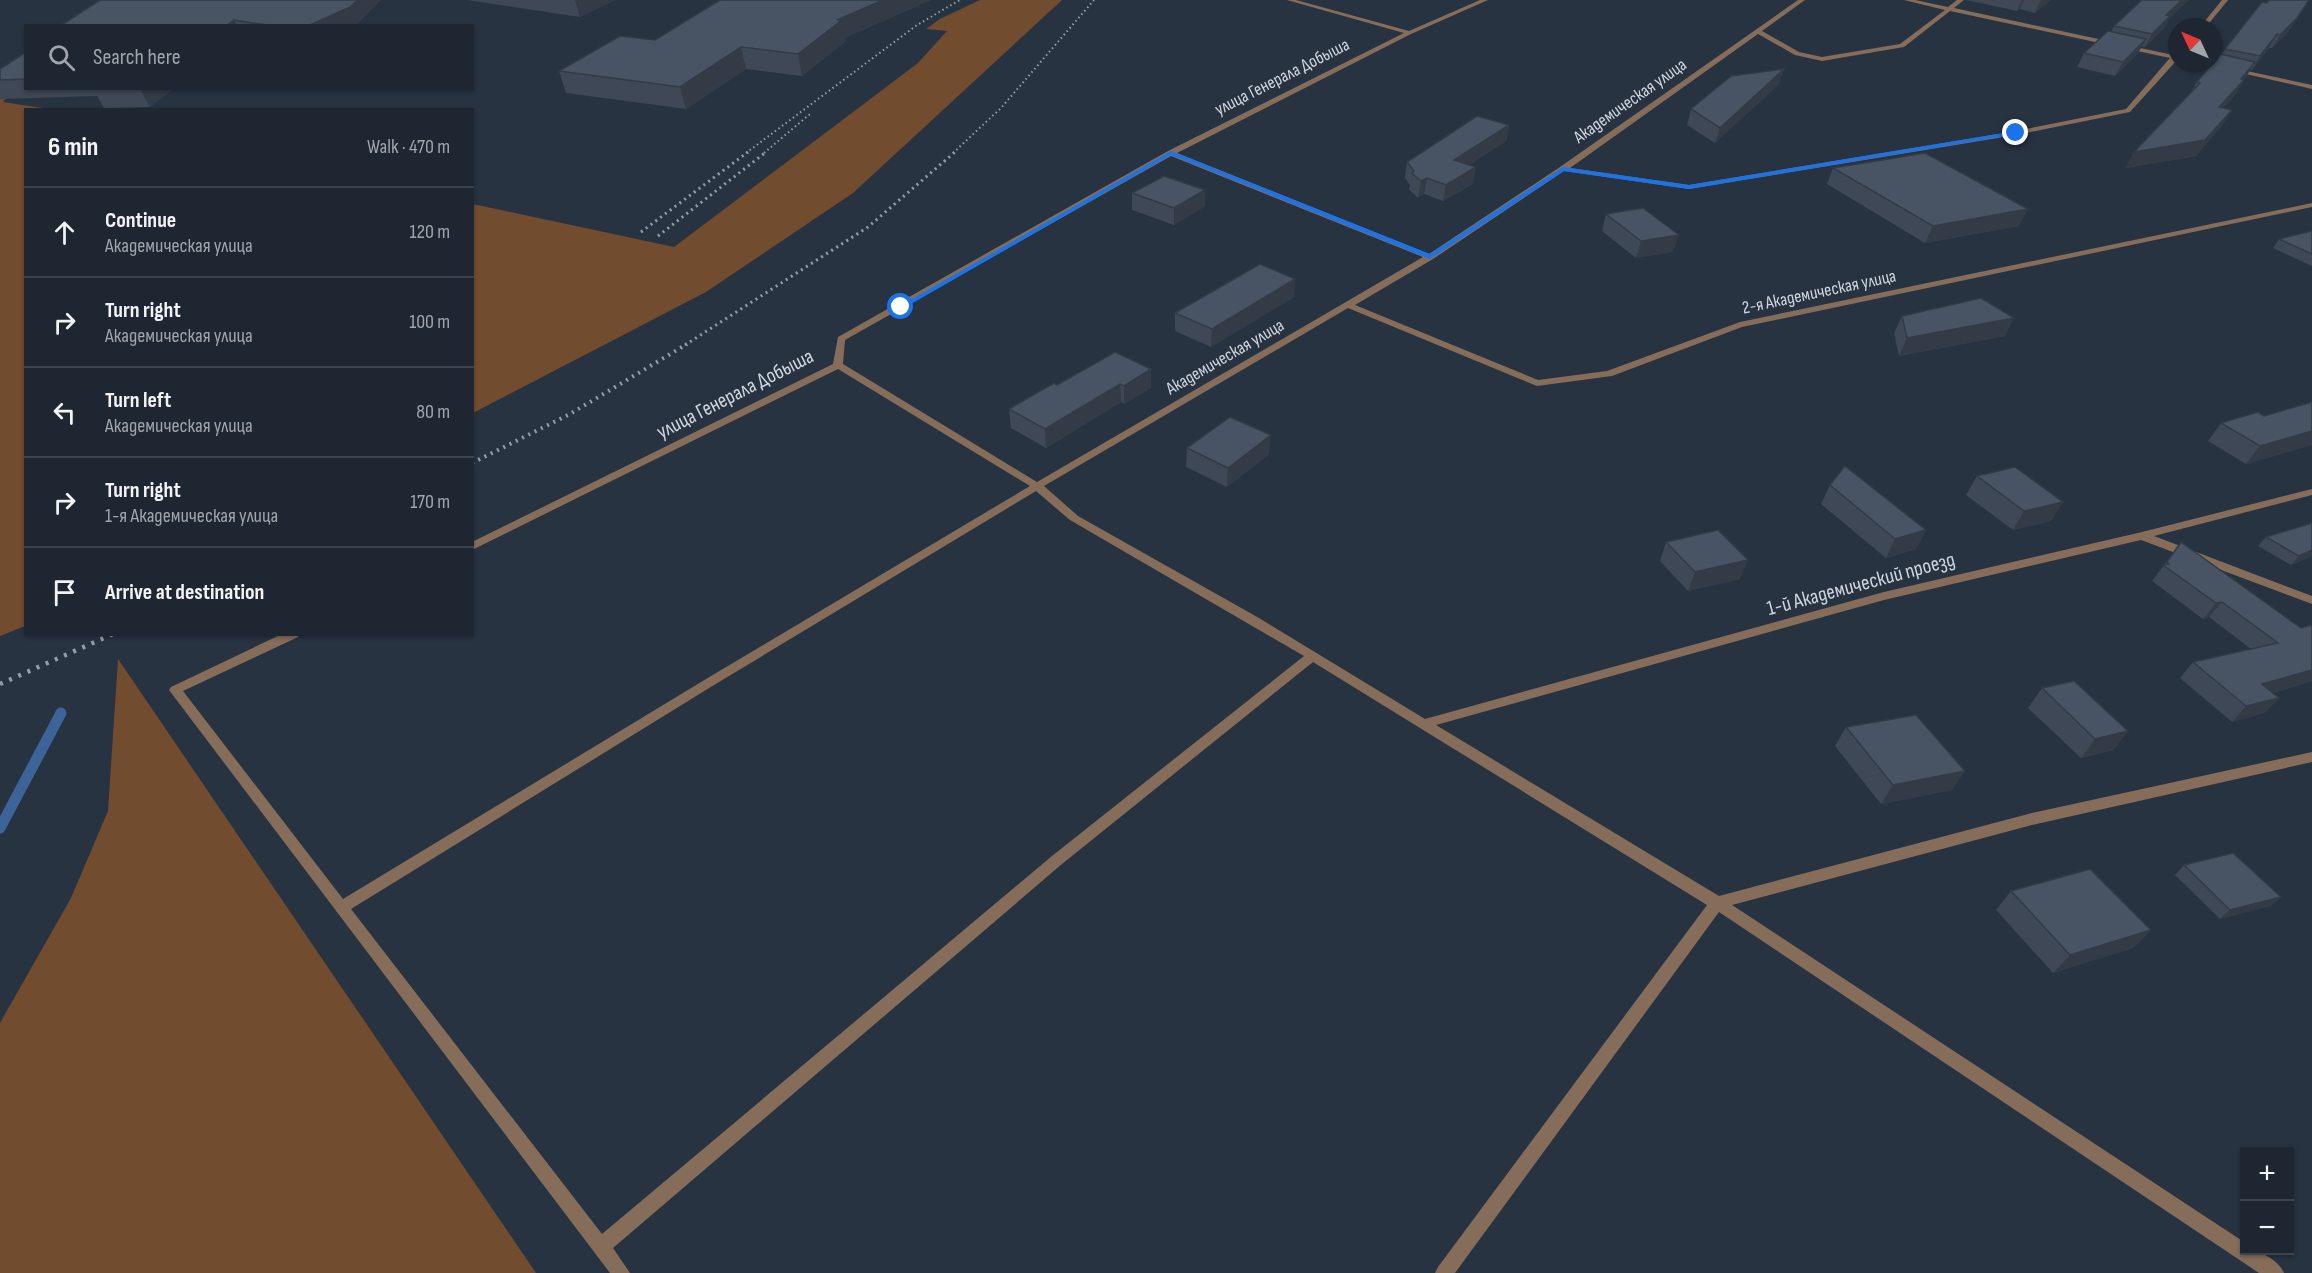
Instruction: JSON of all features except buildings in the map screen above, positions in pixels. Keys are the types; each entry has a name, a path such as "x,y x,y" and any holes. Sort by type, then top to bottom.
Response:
{"street":[{"name":"улица Генерала Добыша","path":"1290,0 1409,33"},
{"name":"улица Генерала Добыша","path":"1171,153 1409,33 1485,0"},
{"name":"Академическая улица","path":"341,908 700,688 1037,486 1430,257 1563,169 1802,0"},
{"path":"1907,0 2168,55"},
{"path":"1758,31 1797,54 1822,58 1902,46 1961,0"},
{"path":"2210,18 2225,0"},
{"path":"1563,169 1689,187 2016,133 2128,111 2168,64"},
{"path":"2222,68 2312,87"},
{"path":"838,365 842,339 1171,153 1430,257"},
{"name":"2-я Академическая улица","path":"1348,305 1537,383 1609,374 1740,325 2312,205"},
{"name":"улица Генерала Добыша","path":"474,546 838,365 1037,486 1074,518 1312,656 1717,903 2275,1273"},
{"name":"1-й Академический проезд","path":"1423,724 1884,597 2142,536 2312,492"},
{"path":"2142,536 2312,600"},
{"path":"290,636 175,690 621,1273"},
{"path":"601,1246 1057,860 1312,656"},
{"path":"1444,1273 1717,903 2032,819 2312,757"}],"shaded area":[{"path":"980,0 1062,0 853,193 706,292 474,412 474,204 674,247 918,63 947,31 926,29 940,19"},
{"path":"0,75 17,83 3,102 42,108 24,108 24,626 0,636"},
{"path":"118,659 536,1273 0,1273 0,1023 71,898 108,811"}],"waterway":[{"path":"0,828 61,713"}],"railway":[{"path":"746,153 917,25 960,0"},
{"path":"953,153 1001,108 1094,0"},
{"path":"764,153 810,114"},
{"path":"641,232 748,152"},
{"path":"658,236 766,152"},
{"path":"685,345 868,227 955,152"},
{"path":"474,462 570,414 687,344"},
{"path":"0,684 108,636"}],"route":[{"path":"901,307 1171,153 1430,257 1563,169 1689,187 2016,133"}]}
